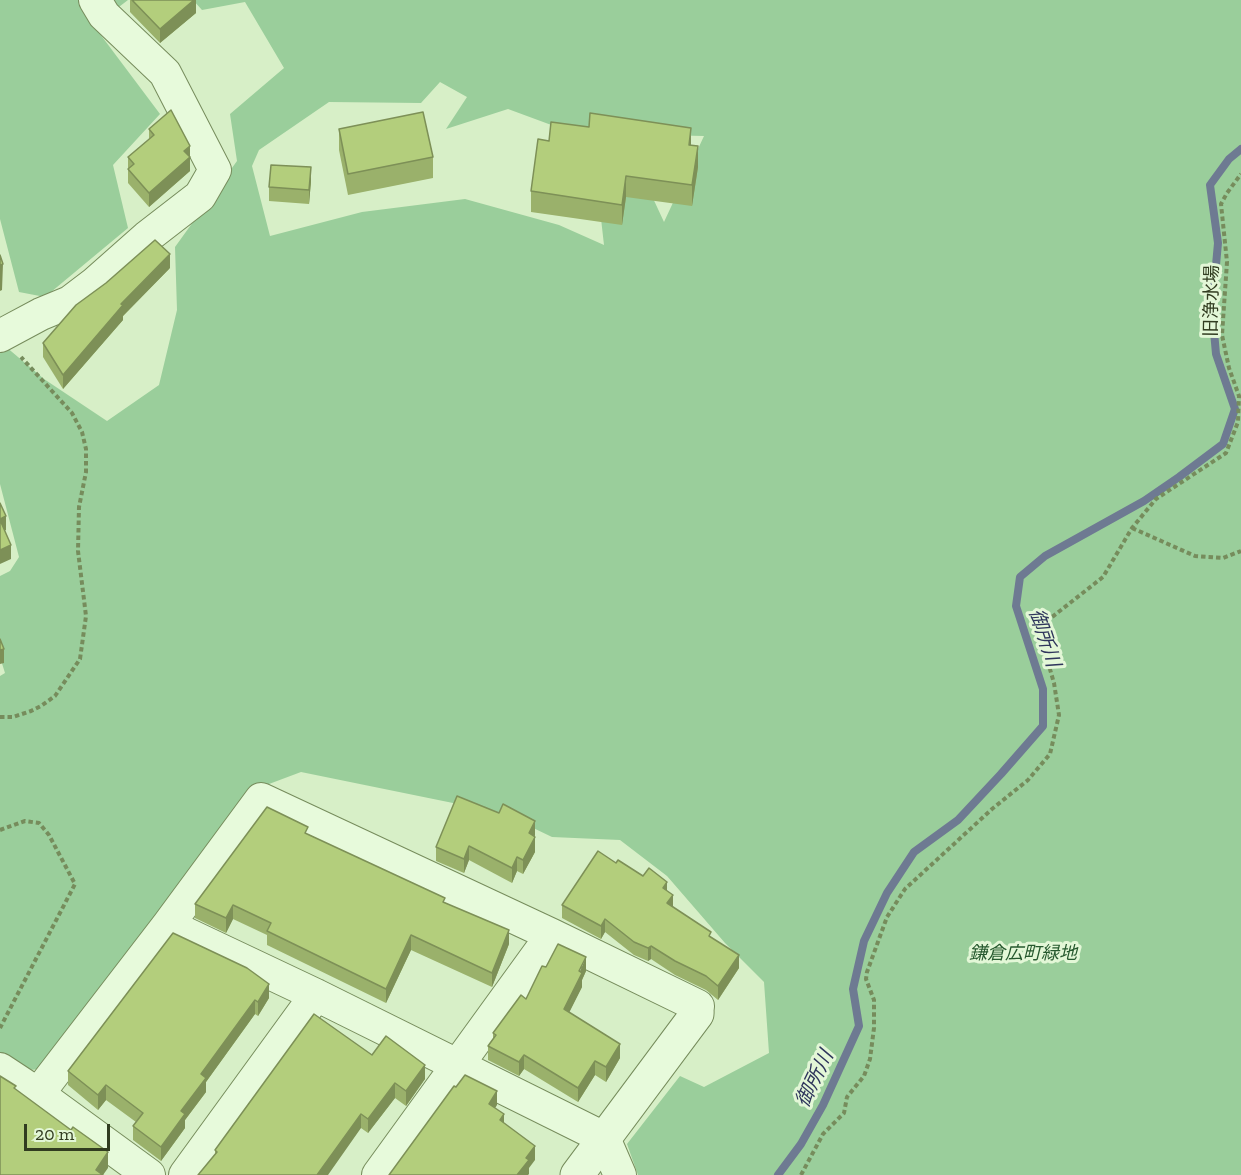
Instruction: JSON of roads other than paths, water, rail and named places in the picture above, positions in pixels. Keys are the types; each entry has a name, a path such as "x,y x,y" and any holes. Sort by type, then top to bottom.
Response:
{"street":[{"path":"2,336 41,314 70,302 95,283 147,237 200,196 215,170 165,73 104,15 95,0"},
{"path":"38,1094 261,799 698,1006 697,1014 577,1175"},
{"path":"168,925 316,995 604,1138 620,1175"},
{"path":"378,1175 552,935"},
{"path":"185,1175 316,995"},
{"path":"0,1069 149,1175"}],"waterway":[{"name":"御所川","path":"778,1175 801,1144 823,1105 859,1026 853,989 864,941 887,893 914,852 958,820 1043,726 1043,689 1016,606 1020,577 1045,556 1144,501 1223,444 1235,409 1216,354 1212,309 1218,243 1210,185 1229,159 1241,149"}],"park label":[{"name":"鎌倉広町緑地","path":"1023,954"}]}
